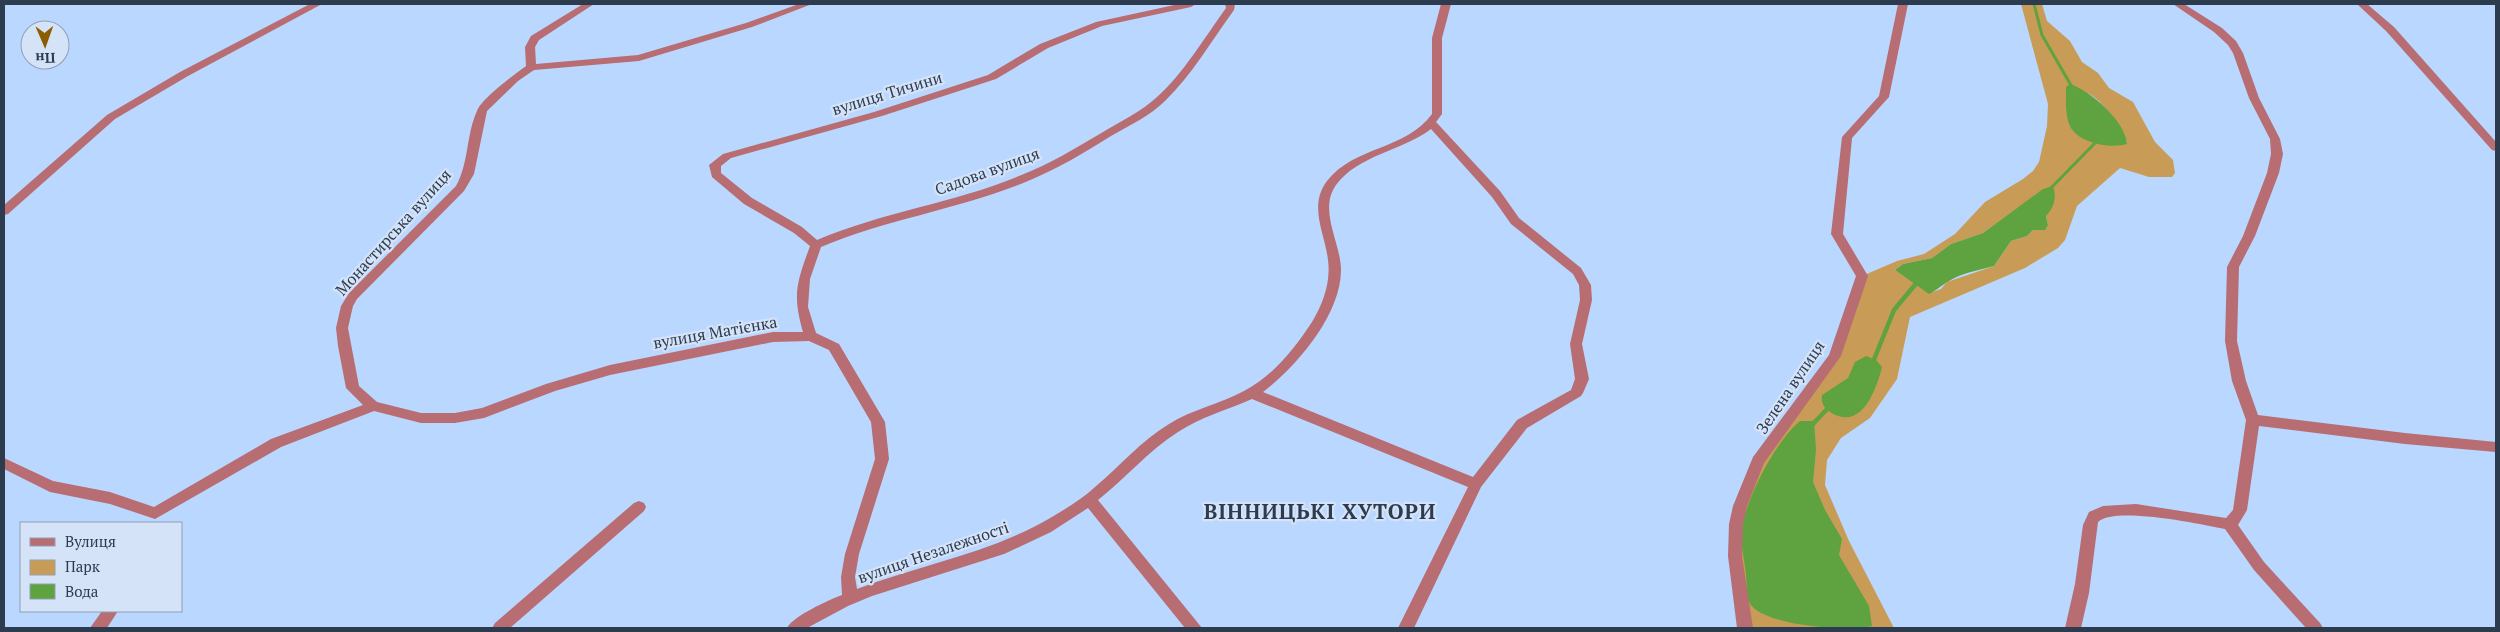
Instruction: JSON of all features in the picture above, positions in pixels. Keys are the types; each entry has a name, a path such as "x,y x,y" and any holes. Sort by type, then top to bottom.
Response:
{"street":[{"path":"4,211 111,117 184,74 317,4"},
{"path":"531,67 530,47 535,38 589,4"},
{"name":"Монастирська вулиця","path":"373,406 353,388 350,379 342,328 347,306 363,285 460,188 468,174 482,110 514,79 531,67 557,63 627,60 651,55 762,21 807,4"},
{"name":"вулиця Тичини","path":"816,245 798,230 748,201 716,174 715,165 727,156 878,114 992,78 1044,46 1081,30 1117,19 1191,4"},
{"name":"Садова вулиця","path":"816,245 844,233 927,210 1023,179 1067,158 1146,111 1160,100 1172,88 1230,8 1230,4"},
{"path":"795,628 816,614 850,597 1000,550 1038,530 1089,499 1144,448 1169,430 1202,412 1251,393 1276,372 1299,349 1333,292 1334,258 1323,212 1325,198 1330,186 1340,172 1354,162 1407,139 1431,123 1437,114 1437,38 1446,4"},
{"name":"Зелена вулиця","path":"1745,628 1738,593 1735,548 1740,506 1758,461 1834,356 1862,276 1837,234 1847,137 1884,97 1903,4"},
{"path":"2178,4 2218,30 2232,43 2238,53 2254,98 2275,139 2276,154 2273,173 2249,236 2233,267 2231,341 2239,381 2254,420 2240,510 2229,524"},
{"path":"2362,4 2390,29 2496,148"},
{"path":"1406,628 1476,484 1522,424 1576,393 1582,379 1576,344 1586,300 1585,285 1577,271 1515,222 1496,194 1431,123"},
{"path":"811,336 802,307 804,279 816,245"},
{"name":"вулиця Матієнка","path":"373,406 421,418 456,418 484,413 551,387 610,370 773,337 811,336 834,346 878,422 882,458 852,554 848,577 850,597"},
{"path":"1251,393 1476,484"},
{"path":"4,463 50,486 110,498 153,518 276,443 373,406"},
{"path":"2254,420 2359,432 2422,442 2496,447"},
{"path":"1089,499 1194,628"},
{"path":"500,628 639,507"},
{"path":"2073,628 2087,554 2088,533 2093,516 2101,509 2121,508 2229,524 2259,566 2315,628"},
{"path":"98,628 109,612"}],"green space":[{"path":"2021,4 2042,4 2047,21 2070,41 2082,62 2098,73 2109,88 2133,102 2155,142 2173,160 2175,173 2172,177 2149,177 2120,168 2077,206 2065,240 2058,248 2025,268 1910,317 1897,379 1870,418 1841,438 1827,460 1825,485 1849,541 1894,628 1745,628 1739,593 1746,489 1834,356 1862,276 1897,261 1924,254 1955,234 1985,202 2033,171 2039,162 2047,126 2048,104","holes":["2066,87 2077,88 2095,98 2117,123 2127,142 2121,145 2107,143 2090,136 2070,124","2030,199 2046,216 2048,225 2033,230 2027,236 2011,241 1994,266 1947,282 1941,289 1929,293 1895,270 1903,264 1932,258 1951,244 1983,233"]}],"water":[{"path":"2070,84 2087,93 2106,108 2120,126 2127,144 2112,146 2095,143 2080,137 2074,132 2068,122 2067,112 2066,87"},
{"path":"2053,186 2054,202 2046,216 2048,225 2045,230 2033,230 2027,236 2011,241 1994,266 1959,276 1929,294 1895,270 1903,264 1932,258 1951,244 1983,233 2043,189"},
{"path":"1866,356 1876,360 1882,367 1871,397 1858,413 1850,417 1841,417 1830,412 1823,405 1822,395 1848,378 1855,362"},
{"path":"1800,421 1814,421 1816,449 1813,482 1825,510 1842,539 1839,555 1869,606 1872,626 1845,628 1787,622 1756,610 1749,602 1741,538 1745,513 1764,469 1782,441"}],"waterway":[{"path":"2034,4 2042,35 2072,87"},
{"path":"2051,188 2095,143 2095,138"},
{"path":"1873,362 1894,310 1919,280"},
{"path":"1812,425 1830,406"}],"district":[{"name":"ВІННИЦЬКІ ХУТОРИ","path":"1320,512"}]}
